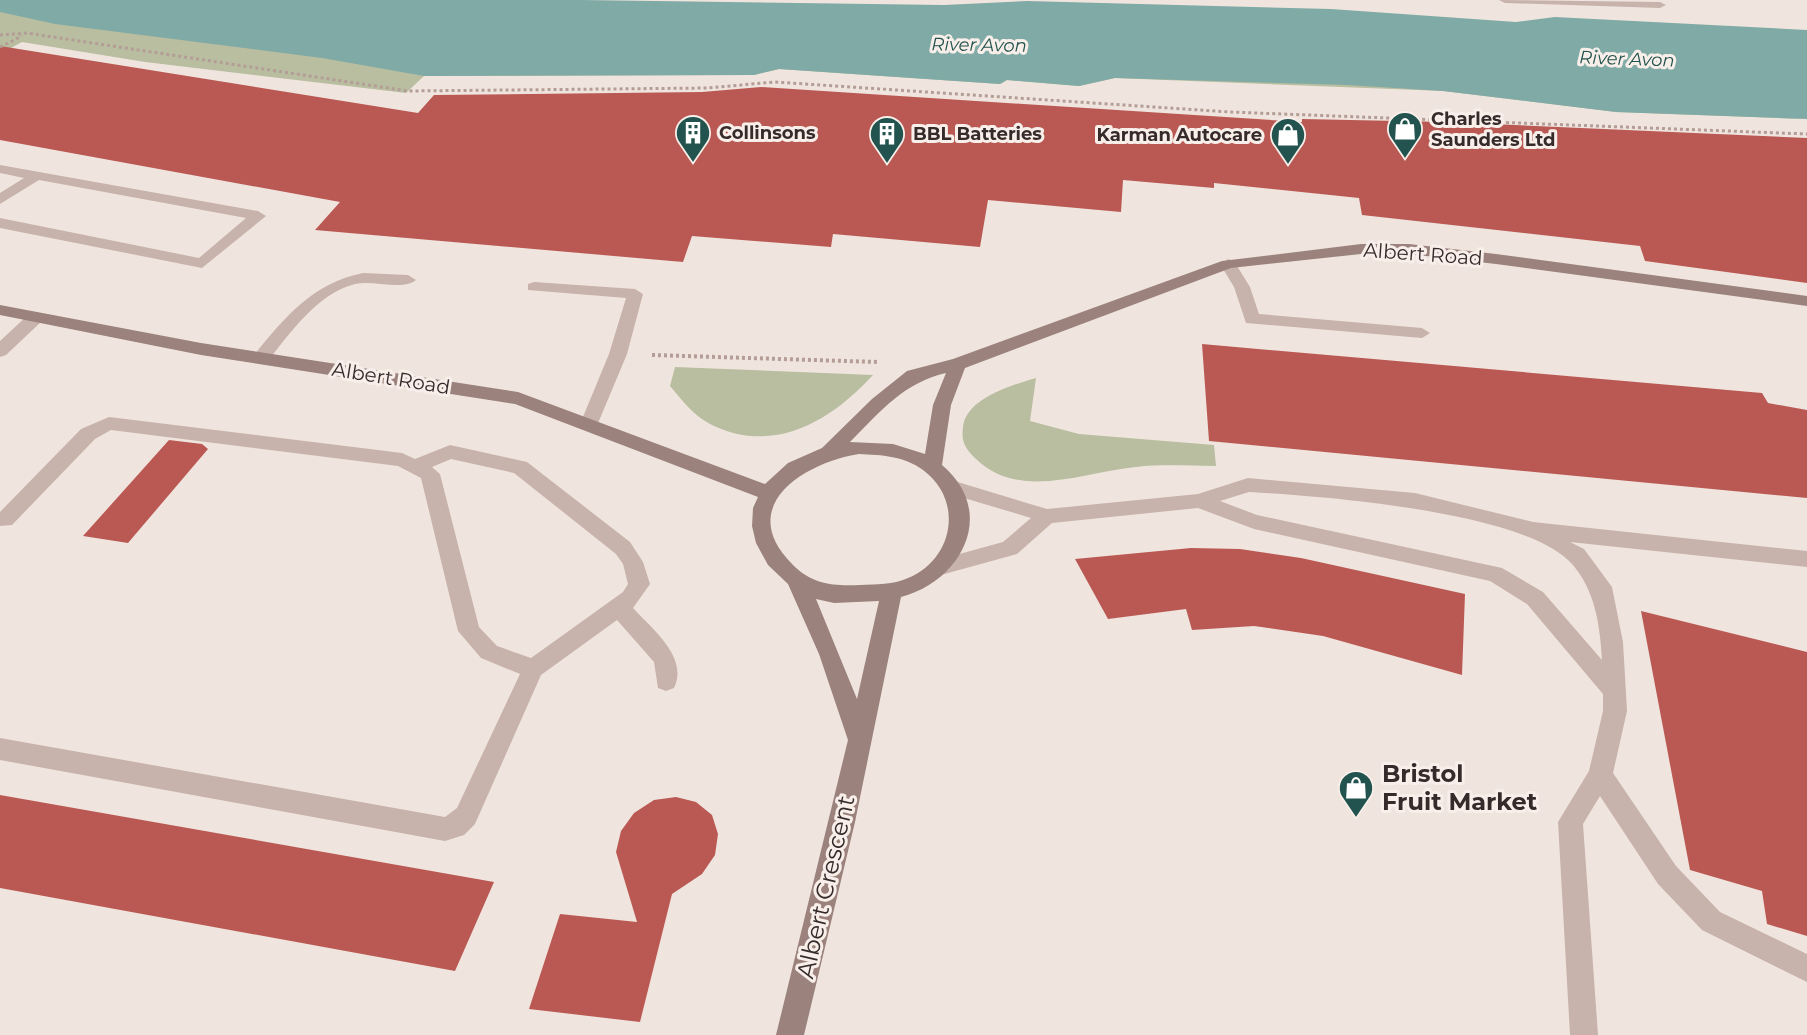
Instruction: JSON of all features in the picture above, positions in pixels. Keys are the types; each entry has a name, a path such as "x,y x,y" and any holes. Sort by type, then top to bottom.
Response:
{"street":[{"name":"Albert Road","path":"830,451 878,403 913,375 958,364 1228,264 1335,251 1409,249 1807,301"},
{"name":"Albert Road","path":"0,310 260,359 518,398 769,493 794,468 830,451 859,447 889,449 912,455 944,475 960,506 962,526 955,547 941,567"},
{"path":"932,466 942,405 958,364"},
{"path":"769,493 760,516 762,540 775,563 797,581 826,593 891,593 918,583 941,567"},
{"path":"797,581 830,654 860,739"},
{"name":"Albert Crescent","path":"790,1035 891,593"}],"lane":[{"path":"1505,0 1660,5"},
{"path":"0,169 258,216 202,263 0,223"},
{"path":"0,200 38,175"},
{"path":"1228,264 1242,287 1252,319 1422,333"},
{"path":"260,359 312,302 334,287 362,278 408,280"},
{"path":"534,287 635,294 618,354 589,424"},
{"path":"0,351 35,318"},
{"path":"0,519 5,520 88,434 109,423 402,460 418,465 430,474 469,631 489,652 533,669"},
{"path":"0,749 450,828 466,816 533,669 619,607 639,587 629,555 528,472 502,461 457,452 440,454 418,465"},
{"path":"951,487 1047,516 1199,501 1248,485 1304,488 1415,500 1533,530 1807,559"},
{"path":"1199,501 1254,522 1495,574 1535,598 1615,692"},
{"path":"941,567 1010,548 1047,516"},
{"path":"1533,530 1577,555 1601,587 1612,642 1615,711 1600,775 1570,822 1584,1035"},
{"path":"619,607 665,659 666,681"},
{"path":"1600,775 1667,875 1711,921 1807,968"}],"path":[{"path":"0,47 27,33"},
{"path":"0,35 27,33 408,91 707,88 775,82 1230,112 1807,134"},
{"path":"618,354 881,362"}],"green space":[{"path":"0,0 1139,65 1807,119 1616,112 1443,91 1115,78 1079,86 1007,80 1000,84 779,69 754,75 424,76 406,93 145,62 22,42 0,54"},
{"path":"675,367 873,375 839,407 820,419 778,435 756,436 733,433 699,417 670,386"},
{"path":"1036,378 1030,421 1079,434 1214,445 1216,466 1146,466 1053,481 1012,479 993,472 976,459 965,444 963,427 966,417 972,408 992,394"}],"water":[{"name":"River Avon","path":"0,0 582,0 944,5 1027,1 1331,9 1516,22 1555,17 1807,30 1807,119 1616,112 1443,91 1347,85 1115,78 1079,86 1007,80 1000,84 779,69 754,75 424,76 322,58 55,24 0,12"}],"building":[{"path":"0,46 418,113 434,95 702,92 761,87 1302,122 1302,119 1447,122 1807,138 1807,283 1645,261 1640,246 1362,215 1359,198 1214,183 1214,188 1123,180 1121,212 988,200 980,247 833,234 831,247 692,236 683,262 315,230 340,202 0,140"},
{"path":"1202,344 1762,393 1768,403 1807,410 1807,498 1209,441"},
{"path":"169,440 202,444 208,449 128,543 83,536"},
{"path":"1191,548 1240,549 1301,558 1465,594 1462,675 1323,636 1254,626 1192,630 1186,609 1108,619 1075,559"},
{"path":"1641,611 1807,652 1807,936 1767,924 1762,891 1690,870"},
{"path":"0,795 494,882 455,971 0,888"},
{"path":"676,797 696,802 712,815 718,834 715,855 702,874 672,894 640,1022 529,1009 560,914 637,922 616,852 621,831 634,813 654,800"}],"place":[{"name":"Charles Saunders Ltd","path":"1405,160"},
{"name":"Collinsons","path":"693,164"},
{"name":"BBL Batteries","path":"887,165"},
{"name":"Karman Autocare","path":"1288,166"},
{"name":"Bristol Fruit Market","path":"1356,819"}]}
